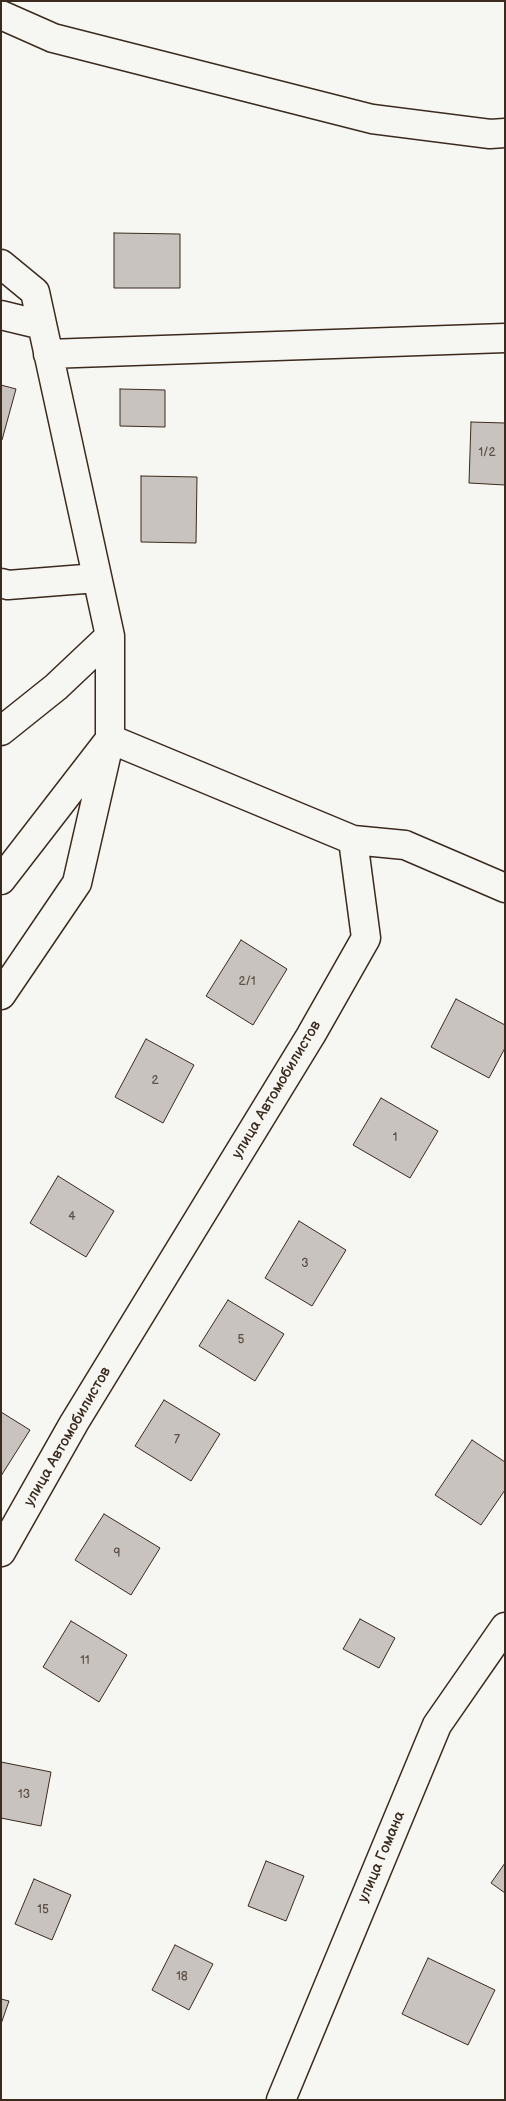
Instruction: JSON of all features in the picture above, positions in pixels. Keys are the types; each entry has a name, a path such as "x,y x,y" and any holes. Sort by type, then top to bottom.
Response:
{"street":[{"path":"1,15 53,38 372,119 490,134 505,133"},
{"path":"1,264 34,292 110,636 110,739 77,883 1,995"},
{"path":"1,315 42,325"},
{"path":"48,354 505,338"},
{"path":"1,583 97,578"},
{"path":"1,731 56,687 110,636"},
{"path":"110,739 353,840 405,845 505,888"},
{"path":"1,880 110,739"},
{"name":"улица Автомобилистов","path":"1,1552 74,1423 311,1035 366,938 353,840"},
{"name":"улица Гомана","path":"281,2100 437,1725 505,1627"}],"building":[{"path":"114,233 180,234 180,288 114,288"},
{"path":"1,385 16,389 2,440 1,440"},
{"path":"120,389 165,390 165,427 120,426"},
{"path":"471,422 505,423 505,485 469,483"},
{"path":"141,476 197,477 196,543 141,542"},
{"path":"241,940 287,969 253,1025 206,996"},
{"path":"456,999 505,1025 505,1048 489,1078 431,1047"},
{"path":"146,1039 194,1065 163,1123 115,1097"},
{"path":"381,1098 438,1131 410,1178 353,1145"},
{"path":"58,1176 114,1211 86,1257 30,1223"},
{"path":"299,1221 346,1250 312,1306 265,1278"},
{"path":"228,1300 284,1334 255,1381 199,1346"},
{"path":"164,1400 220,1434 191,1481 135,1446"},
{"path":"1,1412 30,1430 1,1476"},
{"path":"472,1440 505,1462 505,1490 481,1525 435,1495"},
{"path":"104,1514 160,1548 131,1595 75,1560"},
{"path":"360,1619 395,1638 379,1668 343,1649"},
{"path":"71,1621 127,1655 99,1702 43,1667"},
{"path":"1,1762 51,1772 41,1826 1,1818"},
{"path":"266,1861 304,1876 286,1921 248,1906"},
{"path":"505,1863 505,1893 491,1883"},
{"path":"34,1879 71,1895 52,1940 15,1924"},
{"path":"175,1945 213,1964 189,2010 152,1990"},
{"path":"428,1958 495,1990 468,2045 402,2014"},
{"path":"1,1999 9,2001 1,2024"}]}
